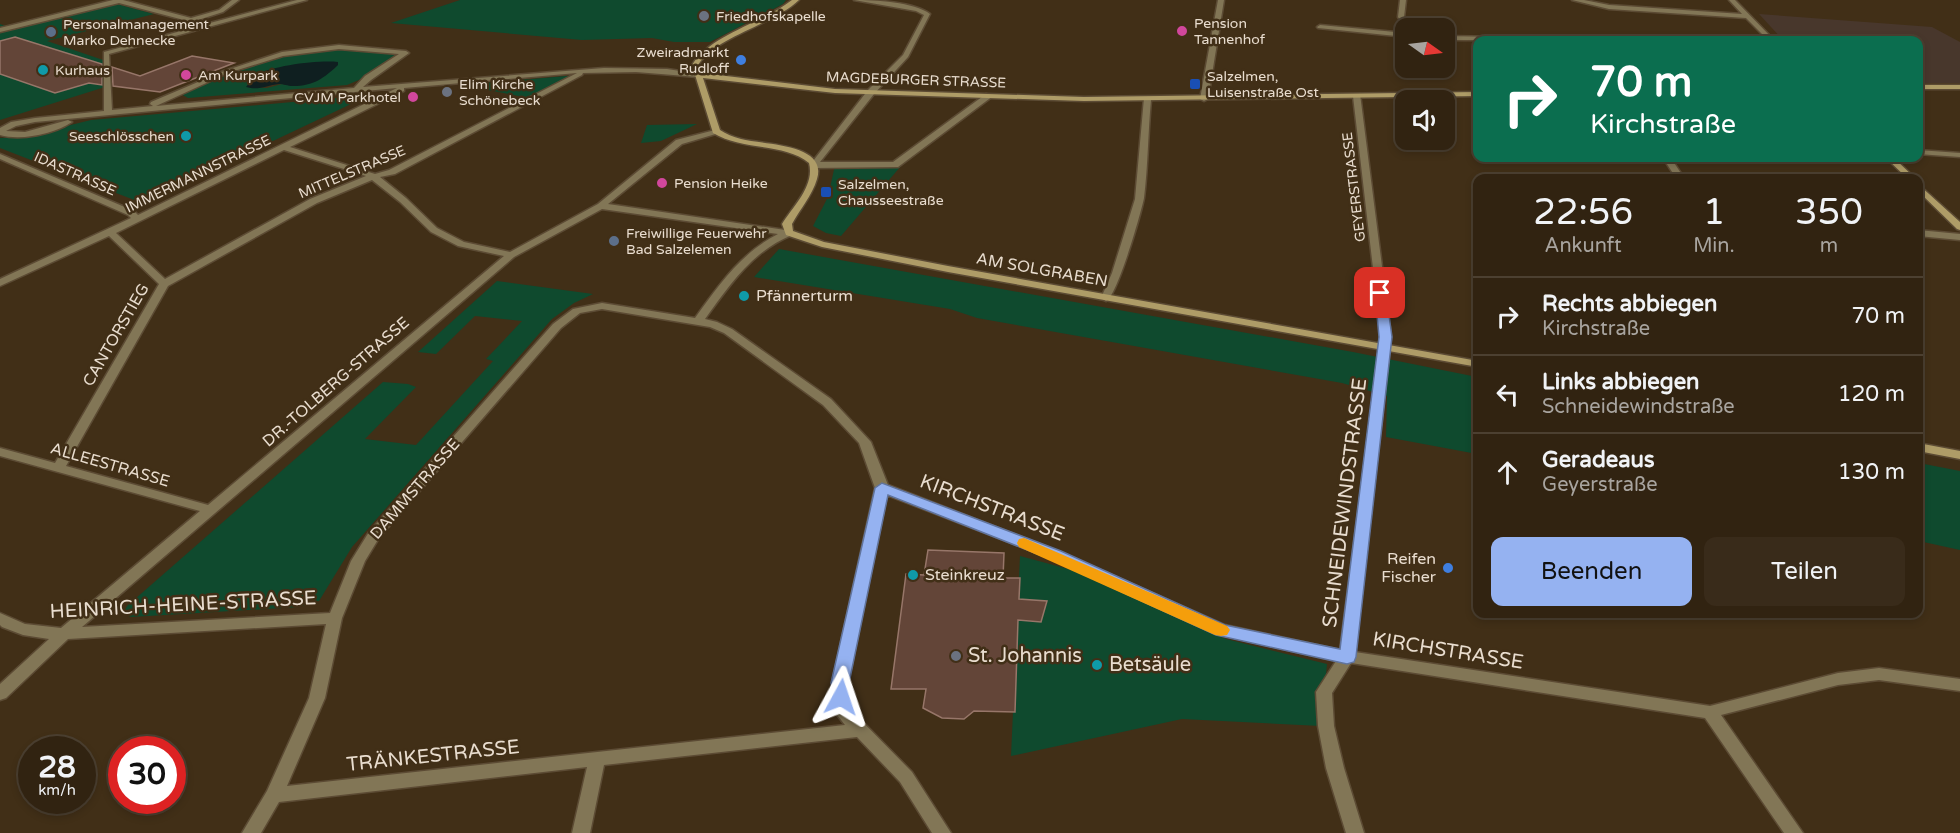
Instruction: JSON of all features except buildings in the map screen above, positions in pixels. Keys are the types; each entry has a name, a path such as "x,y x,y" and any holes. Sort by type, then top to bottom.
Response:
{"street":[{"path":"0,30 117,0 210,25"},
{"path":"191,20 221,11 236,0"},
{"path":"108,112 106,53 304,0"},
{"path":"796,0 779,14 702,54 695,61 716,131 723,137 736,142 797,153 812,160 815,171 809,190 787,225 789,233 765,243 754,252 699,320 728,331 826,402 865,442 882,488 840,683 842,711 906,777 942,833"},
{"path":"814,165 871,92 906,56 927,14 918,9 857,0"},
{"path":"1204,99 1221,0"},
{"path":"1402,18 1403,0"},
{"path":"1575,0 1609,7 1747,16"},
{"path":"1732,0 1767,36"},
{"path":"1320,27 1395,34"},
{"path":"1455,38 1473,39"},
{"name":"MAGDEBURGER STRASSE","path":"139,109 226,72 282,54 339,47 406,53 368,78 356,90"},
{"name":"MAGDEBURGER STRASSE","path":"2,130 12,135 29,133 108,112 407,85 584,72 678,72 815,89 871,92 1147,100 1473,94"},
{"name":"MITTELSTRASSE","path":"164,284 305,206 373,176 392,172 584,72"},
{"name":"IMMERMANNSTRASSE","path":"0,283 137,219 407,85"},
{"path":"1923,87 1960,87"},
{"path":"814,165 895,165 988,96"},
{"name":"GEYERSTRASSE","path":"1357,96 1386,337 1385,346"},
{"path":"1106,298 1117,273 1139,199 1147,100"},
{"name":"DR.-TOLBERG-STRASSE","path":"0,693 64,634 511,255 601,207 679,142 716,131"},
{"path":"283,147 373,176 441,234 461,244 511,255"},
{"path":"1923,152 1960,155"},
{"name":"IDASTRASSE","path":"0,156 131,213 137,219"},
{"path":"1894,162 1907,174"},
{"path":"1923,191 1960,227"},
{"name":"AM SOLGRABEN","path":"601,207 789,233 806,240 837,247 1106,298 1473,363"},
{"name":"CANTORSTIEG","path":"59,468 164,284 110,232"},
{"path":"1923,233 1960,237"},
{"name":"DAMMSTRASSE","path":"251,833 274,795 317,698 335,618 358,561 374,535 557,326 577,311 602,306 616,307 699,320"},
{"name":"SCHNEIDEWINDSTRASSE","path":"1355,833 1335,768 1326,726 1324,692 1347,657 1385,346"},
{"path":"1923,448 1960,455"},
{"name":"ALLEESTRASSE","path":"0,452 212,510"},
{"name":"KIRCHSTRASSE","path":"882,488 1055,555 1222,630 1347,657 1710,712 1838,679 1869,675 1879,674 1960,685"},
{"name":"HEINRICH-HEINE-STRASSE","path":"0,618 13,627 34,633 64,634 335,618"},
{"path":"1710,712 1794,833"},
{"name":"TRÄNKESTRASSE","path":"274,795 860,730"},
{"path":"581,833 597,760"}],"shaded area":[{"path":"1759,14 1932,27 1960,42 1960,83 1923,83 1923,36 1779,36"},
{"path":"338,62 338,65 323,77 307,85 279,84 255,88 246,87 251,77 281,67 306,63"}],"green space":[{"path":"460,0 786,0 783,4 710,42 674,42 652,38 582,40 391,23"},
{"path":"113,3 154,14 47,41 109,62 105,87 0,120 0,24 11,28"},
{"path":"343,48 401,53 368,76 347,85 188,98 181,94 275,57","holes":["314,63 335,68 297,86 282,84 267,88 247,87 261,76 287,67"]},
{"path":"578,75 529,98 488,90 485,83"},
{"path":"370,95 142,203 0,148 0,138 22,137 91,120"},
{"path":"697,124 661,141 641,143 647,125"},
{"path":"835,165 901,166 841,236 826,233 813,226 828,197"},
{"path":"779,249 1353,352 1473,376 1473,453 1386,437 1387,396 1342,383 977,318 950,309 754,277"},
{"path":"497,281 593,294 574,303 552,319 352,547 319,601 299,607 131,617 123,614 127,606 383,382 416,387 365,439 416,445 493,361 486,359 522,321 475,316 436,354 418,352"},
{"path":"1923,464 1960,471 1960,550 1923,542"},
{"path":"1020,556 1083,573 1226,639 1327,664 1321,726 1182,719 1011,756"}],"slow traffic":[{"path":"1024,543 1221,630"}],"place":[{"name":"Friedhofskapelle","path":"704,16"},
{"name":"Pension Tannenhof","path":"1182,31"},
{"name":"Personalmanagement Marko Dehnecke","path":"51,32"},
{"name":"Zweiradmarkt Rudloff","path":"741,60"},
{"name":"Kurhaus","path":"43,70"},
{"name":"Am Kurpark","path":"186,75"},
{"name":"Salzelmen, Luisenstraße Ost","path":"1195,84"},
{"name":"Elim Kirche Schönebeck","path":"447,92"},
{"name":"CVJM Parkhotel","path":"413,97"},
{"name":"Seeschlösschen","path":"186,136"},
{"name":"Pension Heike","path":"662,183"},
{"name":"Salzelmen, Chausseestraße","path":"826,192"},
{"name":"Freiwillige Feuerwehr Bad Salzelemen","path":"614,241"},
{"name":"Pfännerturm","path":"744,296"},
{"name":"Reifen Fischer","path":"1448,568"},
{"name":"Steinkreuz","path":"913,575"},
{"name":"St. Johannis","path":"956,656"},
{"name":"Betsäule","path":"1097,665"}],"route":[{"path":"841,697 840,683 882,488 1055,555 1222,630 1347,657 1386,337 1380,293"}]}
